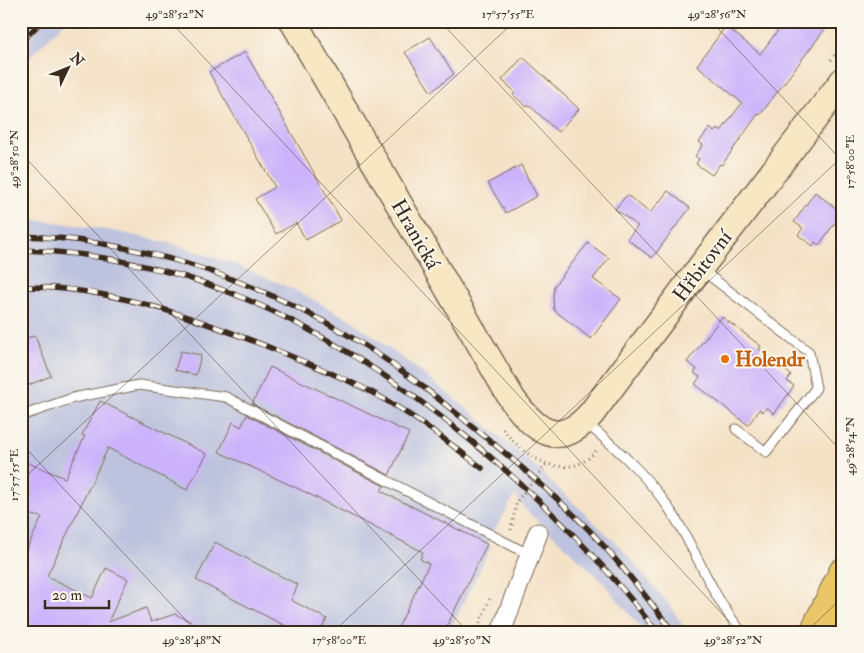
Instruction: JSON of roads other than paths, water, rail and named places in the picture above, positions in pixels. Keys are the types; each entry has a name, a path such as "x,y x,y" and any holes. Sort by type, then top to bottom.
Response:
{"main road":[{"path":"814,632 843,572"},
{"path":"840,632 843,627"}],"street":[{"name":"Hranická","path":"293,21 512,399 528,420 542,431 551,433"},
{"name":"Hřbitovní","path":"551,433 569,432 585,422 843,82"},
{"path":"501,632 538,533"}],"lane":[{"path":"700,268 808,352 816,388 766,452 736,430"},
{"path":"21,416 73,398 139,384 226,397 530,555"},
{"path":"585,422 640,471 664,501 686,536 723,606 742,632"}],"railway":[{"path":"21,42 42,21"},
{"path":"21,236 107,245 150,254 192,266 234,280 274,297 351,337 383,357 428,391 503,451 547,490 612,555 673,632"},
{"path":"21,250 48,251 128,262 206,284 231,293 290,320 350,354 408,392 465,436 519,482 616,581 657,632"},
{"path":"21,287 84,291 146,304 266,346 320,368 373,393 429,428 482,468"}],"place":[{"name":"Holendr","path":"725,359"}]}
